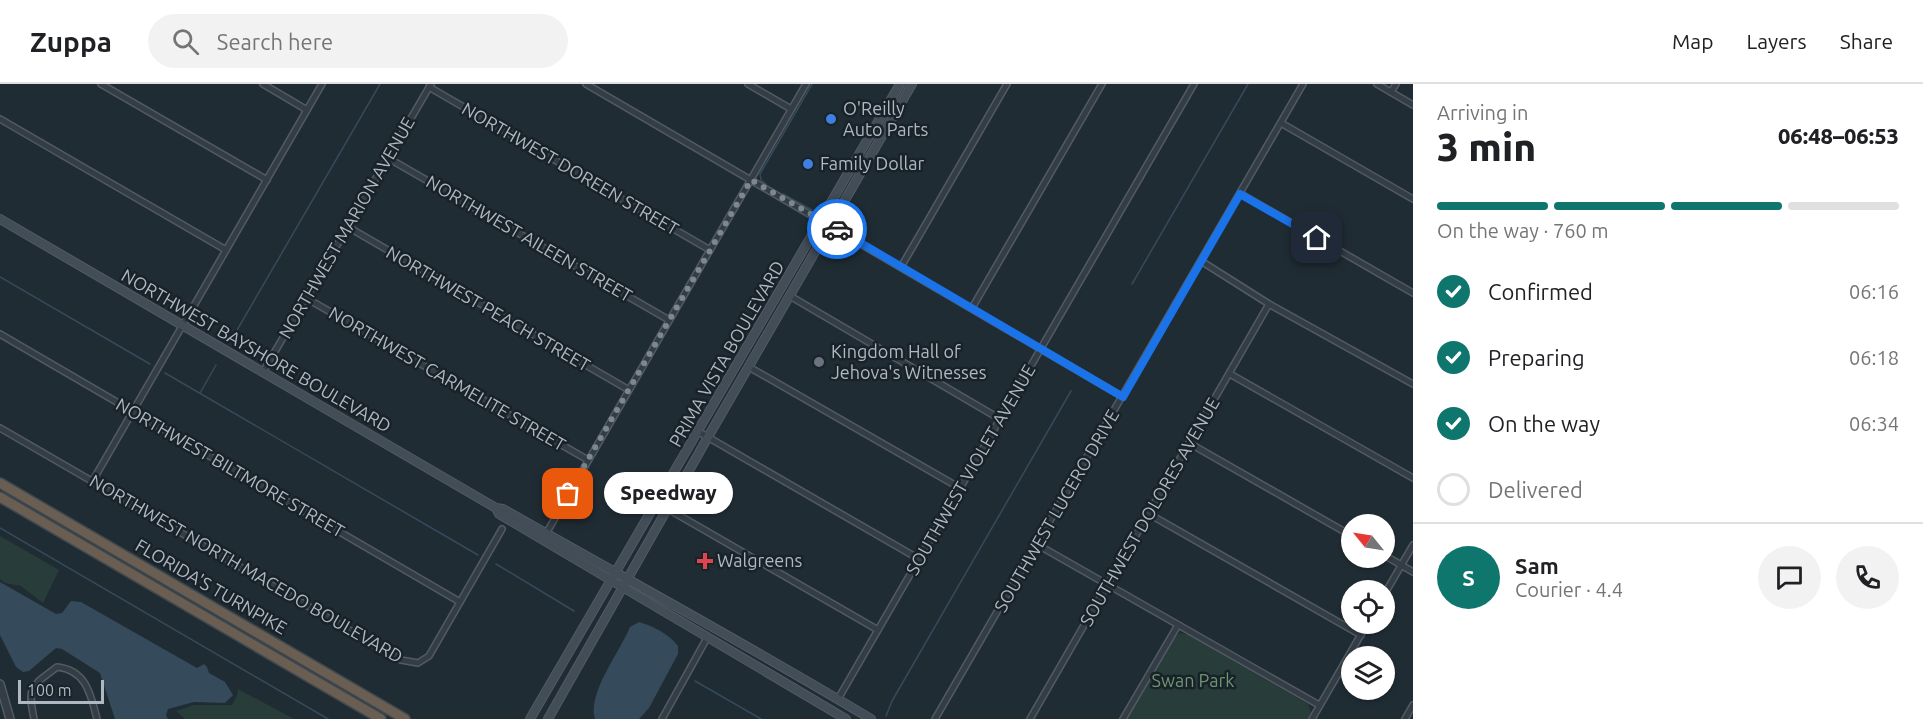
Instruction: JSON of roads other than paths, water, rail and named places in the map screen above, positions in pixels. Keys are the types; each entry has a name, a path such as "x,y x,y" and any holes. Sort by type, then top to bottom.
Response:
{"highway":[{"name":"FLORIDA'S TURNPIKE","path":"0,483 405,719"},
{"name":"FLORIDA'S TURNPIKE","path":"0,497 381,719"}],"main road":[{"name":"PRIMA VISTA BOULEVARD","path":"530,719 900,84"},
{"name":"PRIMA VISTA BOULEVARD","path":"548,719 912,84"},
{"name":"NORTHWEST BAYSHORE BOULEVARD","path":"0,219 496,508 503,509 547,532 850,706"},
{"name":"NORTHWEST BAYSHORE BOULEVARD","path":"496,508 499,514 749,663"},
{"path":"749,663 757,663 788,680 793,681 800,676"},
{"path":"749,663 846,719"},
{"path":"798,691 803,688 811,689 842,706 850,706 872,719"}],"street":[{"path":"101,84 267,180"},
{"path":"263,84 307,110"},
{"path":"92,482 322,84"},
{"path":"586,84 1123,397"},
{"path":"748,84 791,109"},
{"path":"547,532 806,84"},
{"path":"901,267 1007,84"},
{"path":"972,308 1102,84"},
{"name":"SOUTHWEST VIOLET AVENUE","path":"837,699 1194,84"},
{"name":"SOUTHWEST LUCERO DRIVE","path":"935,719 1303,84"},
{"path":"1377,84 1413,105"},
{"path":"1391,93 1396,84"},
{"name":"NORTHWEST MARION AVENUE","path":"263,372 430,86"},
{"name":"NORTHWEST DOREEN STREET","path":"430,86 710,250"},
{"path":"0,119 226,250"},
{"path":"1281,123 1413,199"},
{"name":"NORTHWEST AILEEN STREET","path":"388,158 669,320"},
{"path":"1240,194 1413,293"},
{"name":"NORTHWEST PEACH STREET","path":"348,228 629,390"},
{"path":"1201,261 1269,304 1413,384"},
{"path":"790,296 1000,419"},
{"name":"NORTHWEST CARMELITE STREET","path":"306,298 588,460"},
{"name":"SOUTHWEST DOLORES AVENUE","path":"1030,719 1269,304"},
{"name":"NORTHWEST BILTMORE STREET","path":"0,334 460,602"},
{"path":"749,367 960,488"},
{"path":"1230,374 1413,478"},
{"name":"NORTHWEST NORTH MACEDO BOULEVARD","path":"0,428 401,660 418,663 429,656 502,529"},
{"path":"699,432 919,559"},
{"path":"1189,443 1341,530"},
{"path":"668,509 878,630"},
{"path":"1149,514 1361,635 1312,719"},
{"path":"1038,544 1319,705"},
{"path":"1393,580 1413,545"},
{"path":"1395,561 1413,572"},
{"path":"1123,719 1178,625"},
{"path":"662,719 707,638"},
{"path":"34,719 29,694 33,685 57,667 64,668 84,680 97,719"},
{"path":"0,684 10,719"},
{"path":"1405,719 1413,705"}],"water":[{"path":"0,582 56,614 62,613 71,601 81,602 197,668 204,664 209,673 225,682 233,695 225,703 194,702 168,709 166,715 168,719 115,719 100,673 62,649 56,648 29,671 23,672 16,667 0,635"},
{"path":"639,622 655,628 670,638 678,646 678,654 649,708 639,719 595,719 594,709 600,685 630,627"}],"waterway":[{"path":"233,337 380,84"},
{"path":"766,184 761,180 760,174 812,84"},
{"path":"1132,284 1248,84"},
{"path":"783,194 812,210"},
{"path":"0,277 150,364"},
{"path":"200,393 216,365"},
{"path":"165,373 478,555"},
{"path":"886,716 892,701 1071,391"},
{"path":"0,528 328,719"},
{"path":"496,564 574,611"},
{"path":"695,681 761,719"}],"place":[{"name":"O'Reilly Auto Parts","path":"831,119"},
{"name":"Family Dollar","path":"808,164"},
{"name":"Kingdom Hall of Jehova's Witnesses","path":"819,362"},
{"name":"Speedway","path":"568,494"},
{"name":"Walgreens","path":"705,561"}],"park label":[{"name":"Swan Park","path":"1193,681"}]}
